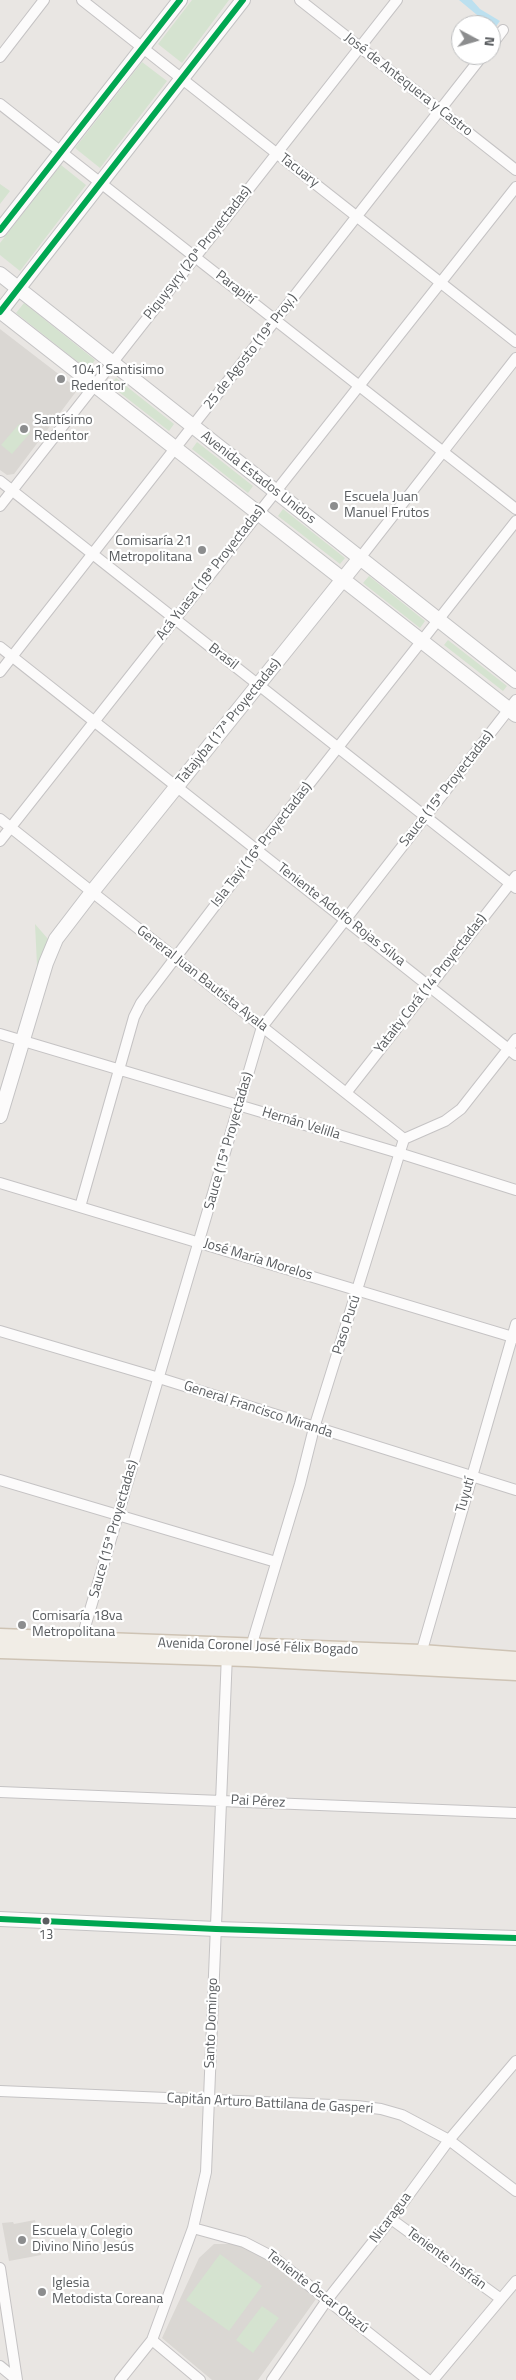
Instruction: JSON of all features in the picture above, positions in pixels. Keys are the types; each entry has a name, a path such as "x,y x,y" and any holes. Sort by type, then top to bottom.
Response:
{"main road":[{"path":"0,230 180,0"},
{"path":"0,311 243,0"},
{"name":"Avenida Estados Unidos","path":"0,274 516,681"},
{"name":"Avenida Estados Unidos","path":"0,311 421,641 514,708"},
{"name":"Tatajyba (17ª Proyectadas)","path":"0,1116 53,944 92,892 260,686 360,558"},
{"name":"Avenida Coronel José Félix Bogado","path":"0,1637 80,1645 249,1653 419,1660 516,1660"},
{"name":"Avenida Coronel José Félix Bogado","path":"0,1650 80,1645"},
{"name":"Avenida Coronel José Félix Bogado","path":"419,1660 516,1672"},
{"path":"0,1919 216,1929 516,1938"}],"street":[{"path":"0,57 44,0"},
{"name":"Tacuary","path":"82,0 516,342"},
{"name":"José de Antequera y Castro","path":"300,0 516,170"},
{"name":"Piquysyry (20ª Proyectadas)","path":"0,506 397,0"},
{"path":"501,34 504,30"},
{"name":"25 de Agosto (19ª Proy.)","path":"0,672 476,65"},
{"name":"Parapití","path":"0,104 516,509"},
{"name":"Acá Yuasa (18ª Proyectadas)","path":"0,841 516,187"},
{"name":"Tatajyba (17ª Proyectadas)","path":"360,558 516,358"},
{"name":"Brasil","path":"0,481 426,817 514,883"},
{"name":"Isla Tayi (16ª Proyectadas)","path":"80,1207 134,1017 141,1003 258,849 516,521"},
{"name":"Teniente Adolfo Rojas Silva","path":"0,647 431,985 512,1052"},
{"name":"Sauce (15ª Proyectadas)","path":"80,1645 262,1027 514,708"},
{"name":"General Juan Bautista Ayala","path":"0,819 404,1139"},
{"name":"Yataity Corá (14 Proyectadas)","path":"346,1093 514,883"},
{"name":"Hernán Velilla","path":"0,1034 399,1153 516,1190"},
{"path":"404,1139 444,1121 461,1109 512,1052 516,1039"},
{"name":"Paso Pucú","path":"249,1653 314,1428 404,1139"},
{"name":"José María Morelos","path":"0,1183 514,1337"},
{"name":"Tuyutí","path":"419,1660 514,1337 516,1324"},
{"name":"General Francisco Miranda","path":"0,1332 159,1378 516,1490"},
{"path":"0,1480 276,1562"},
{"name":"Santo Domingo","path":"120,2380 152,2340 193,2228 206,2172 227,1652"},
{"name":"Pai Pérez","path":"0,1792 516,1813"},
{"name":"Nicaragua","path":"272,2380 327,2300 391,2219 449,2140 516,2061"},
{"name":"Capitán Arturo Battilana de Gasperi","path":"0,2091 357,2106 381,2109 402,2115 449,2140 516,2191"},
{"name":"Teniente Insfrán","path":"391,2219 501,2299"},
{"name":"Teniente Óscar Otazú","path":"193,2228 258,2247 273,2256 428,2380"},
{"path":"0,2268 17,2380"},
{"path":"433,2380 516,2281"},
{"path":"152,2340 200,2380"},
{"path":"0,2366 17,2380"}],"shaded area":[{"name":"Santísimo Redentor","path":"0,329 78,389 14,474 7,475 0,470"},
{"name":"Escuela y Colegio Divino Niño Jesús","path":"35,2220 41,2255 9,2261 2,2223 13,2222 14,2224"},
{"path":"214,2244 235,2244 268,2258 316,2299 258,2380 212,2380 162,2338 199,2258"}],"green space":[{"path":"192,0 229,0 182,63 158,44"},
{"path":"142,62 167,81 100,168 75,148"},
{"path":"61,165 86,185 20,271 0,255 0,243"},
{"path":"0,184 10,191 0,204"},
{"path":"24,303 95,360 88,370 16,313"},
{"path":"116,378 174,424 169,431 110,385"},
{"path":"19,424 30,433 12,454 1,445"},
{"path":"197,442 253,486 248,493 192,449"},
{"path":"283,509 345,558 340,564 278,516"},
{"path":"369,576 425,621 420,628 363,583"},
{"path":"448,640 507,686 503,691 444,645"},
{"path":"35,924 48,939 38,966 37,965"},
{"path":"220,2254 262,2286 229,2331 186,2300"},
{"path":"262,2306 279,2318 253,2353 236,2340"}],"water":[{"path":"459,0 472,0 480,9 490,15 477,15"}],"transit line":[{"path":"0,230 180,0"},
{"path":"0,312 243,0"},
{"path":"0,1919 216,1929 516,1938"}],"place":[{"name":"1041 Santisimo Redentor","path":"61,379"},
{"name":"Santísimo Redentor","path":"24,429"},
{"name":"Escuela Juan Manuel Frutos","path":"334,506"},
{"name":"Comisaría 21 Metropolitana","path":"202,550"},
{"name":"Comisaría 18va Metropolitana","path":"22,1625"},
{"name":"13","path":"46,1921"},
{"name":"Escuela y Colegio Divino Niño Jesús","path":"22,2240"},
{"name":"Iglesia Metodista Coreana","path":"42,2292"}]}
